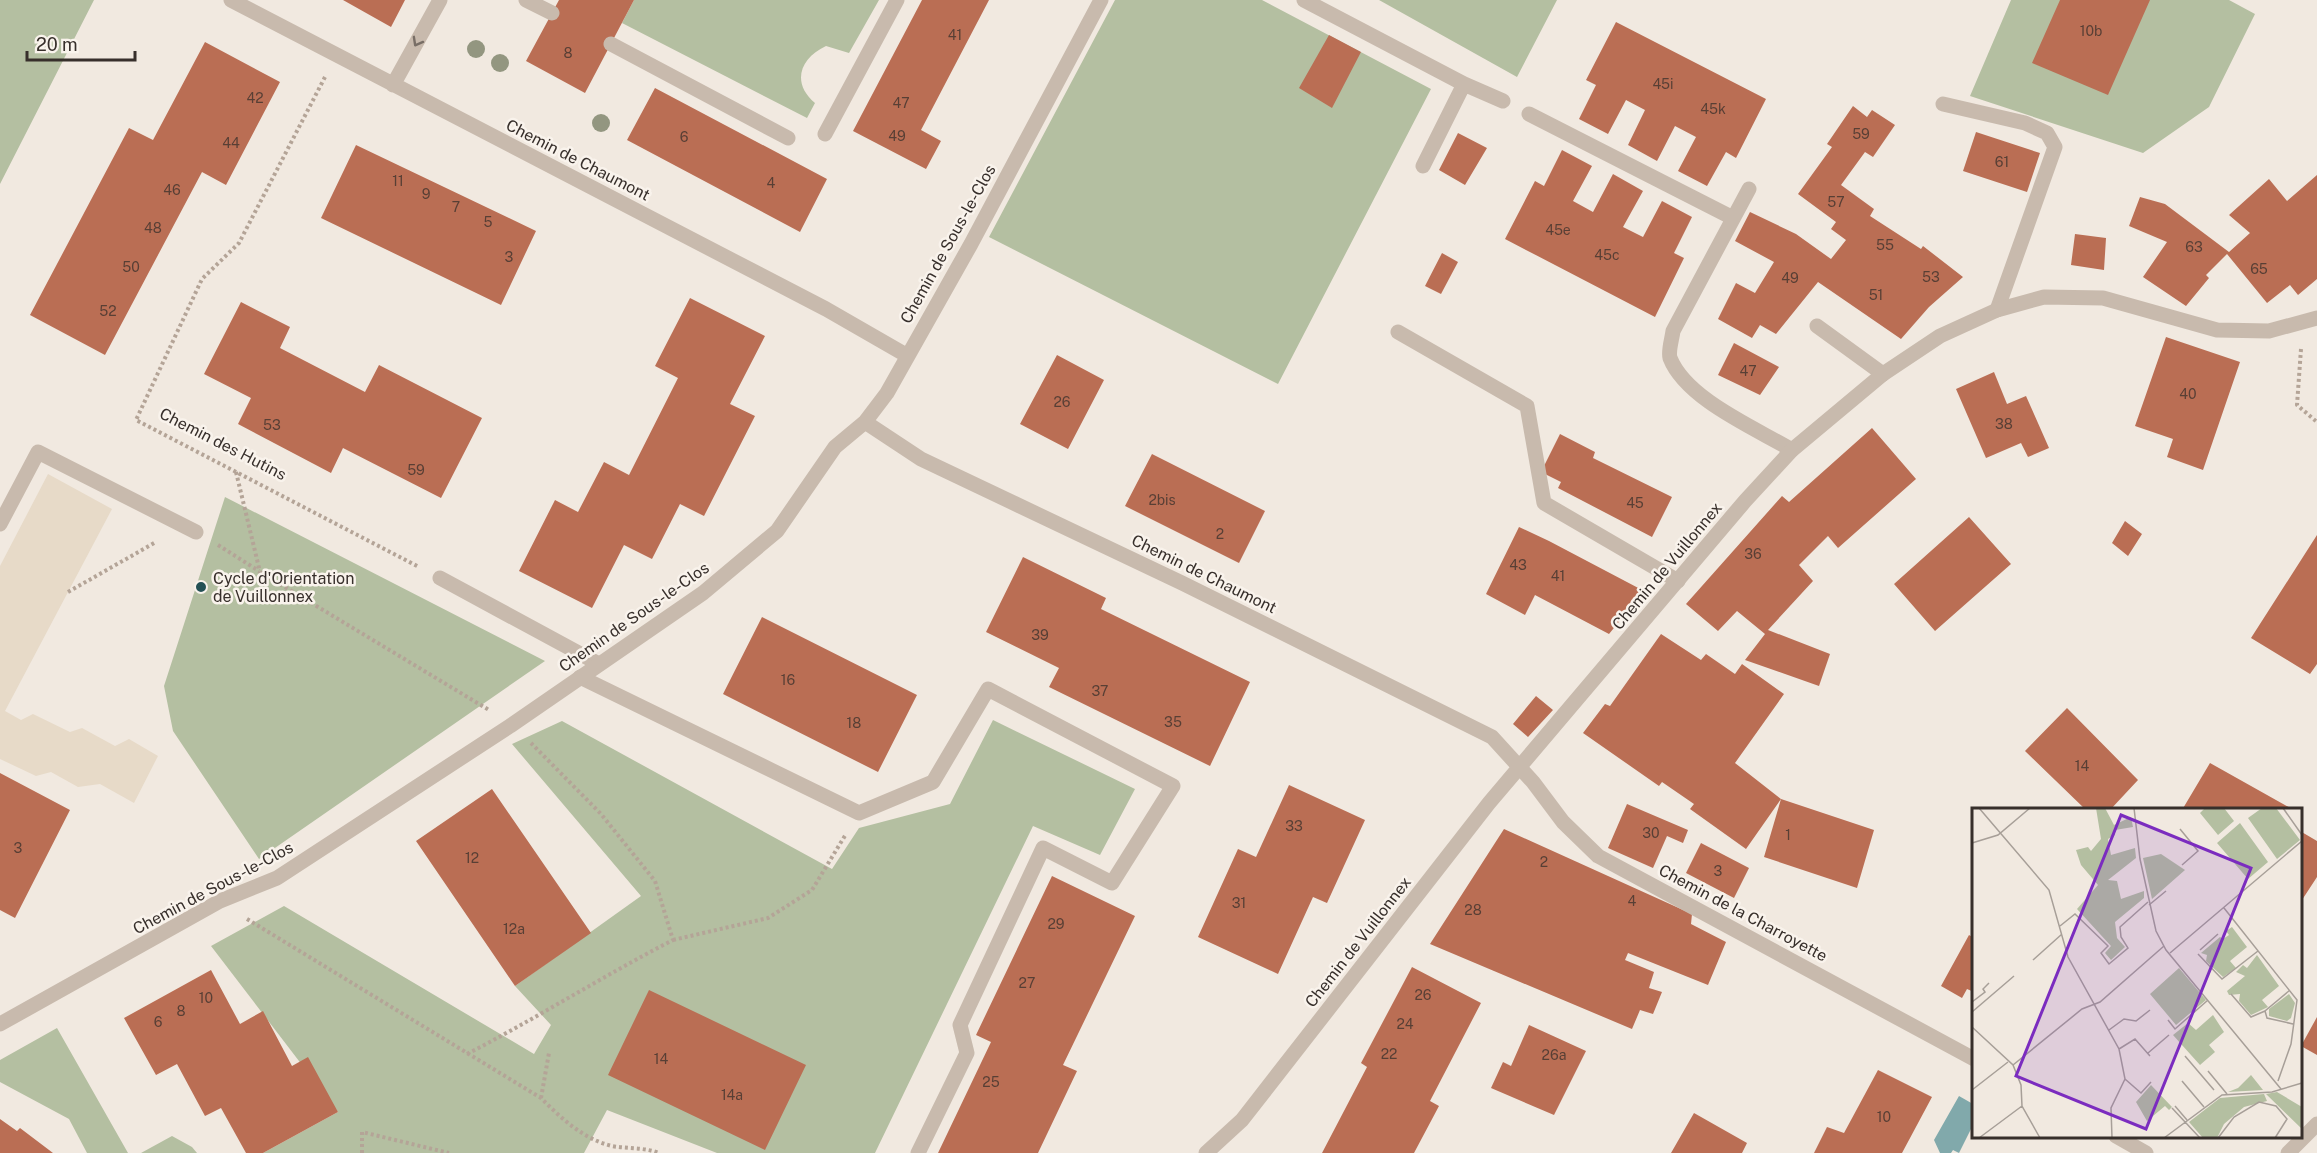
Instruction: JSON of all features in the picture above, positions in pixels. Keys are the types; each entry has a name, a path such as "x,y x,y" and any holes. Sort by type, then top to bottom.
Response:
{"street":[{"name":"Chemin de Chaumont","path":"231,0 825,309 906,355"},
{"path":"393,85 440,0"},
{"path":"526,0 552,13"},
{"path":"825,134 897,0"},
{"name":"Chemin de Sous-le-Clos","path":"0,1024 220,901 277,878 703,593 777,531 835,447 865,422 887,393 906,355 971,244 1101,0"},
{"path":"1304,0 1464,84 1503,101"},
{"path":"611,44 788,138"},
{"path":"1423,166 1464,84"},
{"path":"1943,104 2025,123 2047,133 2055,147 1997,310"},
{"path":"1529,114 1733,218"},
{"path":"1749,189 1673,331 1669,356 1682,378 1703,397 1792,450"},
{"name":"Chemin de Vuillonnex","path":"1206,1153 1242,1120 1489,803 1678,581 1792,450 1883,374 1940,336 1997,310 2044,297 2103,298 2217,330 2269,331 2317,318"},
{"path":"1817,326 1883,374"},
{"path":"1398,332 1527,406 1544,503 1678,581"},
{"name":"Chemin de Chaumont","path":"865,422 921,459 1463,721 1492,737 1521,768"},
{"path":"0,524 38,452 191,529"},
{"path":"440,578 599,664"},
{"path":"580,677 859,813 933,782 988,689 1173,786 1112,883 1043,848 960,1024 967,1053 918,1153"},
{"name":"Chemin de la Charroyette","path":"1521,768 1563,822 1598,856 1972,1058"},
{"path":"2288,1153 2317,1124"},
{"path":"2118,1138 2146,1153"}],"path":[{"name":"Chemin des Hutins","path":"336,55 239,243 202,279 136,420 440,578"},
{"path":"2300,323 2301,354 2297,405 2317,422"},
{"path":"236,471 260,572"},
{"path":"69,592 191,529"},
{"path":"223,549 495,713"},
{"path":"526,738 601,814 655,881 673,940"},
{"path":"467,1054 558,1005 594,981 673,940 768,918 812,890 859,813"},
{"path":"220,901 292,948 541,1098 571,1127 611,1146 644,1148 659,1153"},
{"path":"541,1098 549,1053"},
{"path":"362,1153 362,1132 449,1153"}],"green space":[{"path":"0,0 94,0 0,184"},
{"path":"634,0 879,0 849,53 826,46 810,57 805,64 801,79 803,87 815,103 807,118 622,23"},
{"path":"1115,0 1262,0 1431,89 1278,384 989,237"},
{"path":"1379,0 1557,0 1517,77"},
{"path":"2011,0 2229,0 2255,14 2209,107 2143,153 1970,96"},
{"path":"225,497 545,661 259,859 173,731 164,686"},
{"path":"993,720 1135,789 1100,855 1033,826 875,1153 717,1153 607,1110 584,1153 263,1153 338,1112 211,946 284,906 534,1054 551,1025 515,986 641,896 512,744 562,721 832,869 859,828 950,804"},
{"path":"57,1028 128,1153 87,1153 69,1119 0,1082 0,1060"},
{"path":"172,1136 192,1147 197,1153 141,1153"}],"shaded area":[{"path":"48,474 112,509 5,711 21,720 33,714 70,732 82,728 115,746 129,739 158,756 134,803 100,784 78,787 51,772 36,776 0,759 0,566"}],"water":[{"path":"1959,1096 1972,1103 1972,1127 1959,1153 1953,1150 1951,1153 1940,1153 1934,1140"}],"building":[{"path":"343,0 405,0 391,27"},
{"path":"559,0 634,0 585,93 526,61"},
{"path":"922,0 989,0 921,130 941,141 926,169 853,131"},
{"path":"2060,0 2150,0 2108,95 2032,63"},
{"path":"1616,22 1766,99 1736,158 1726,152 1707,186 1678,171 1696,137 1675,126 1657,161 1628,145 1645,110 1626,100 1608,134 1579,119 1596,85 1586,80"},
{"path":"1329,35 1361,52 1332,108 1299,88"},
{"path":"205,42 280,82 226,185 202,172 105,355 30,315 129,128 153,140"},
{"path":"655,88 827,179 800,232 627,140"},
{"path":"1853,106 1867,117 1872,110 1895,125 1873,157 1865,152 1841,185 1874,209 1870,216 1921,249 1923,246 1963,277 1929,307 1901,339 1818,282 1776,334 1760,325 1752,338 1718,319 1736,283 1755,293 1774,262 1735,241 1750,212 1796,234 1831,259 1846,240 1831,229 1836,222 1798,194 1832,147 1827,144"},
{"path":"1976,132 2040,153 2027,192 1963,171"},
{"path":"1458,133 1487,148 1465,185 1439,170"},
{"path":"356,145 536,231 501,305 321,218"},
{"path":"1562,150 1592,166 1573,201 1593,212 1613,174 1643,191 1623,227 1643,237 1662,201 1692,217 1674,253 1684,258 1655,317 1505,239 1535,181 1544,186"},
{"path":"2317,175 2317,279 2298,295 2290,285 2267,303 2227,254 2206,275 2209,278 2186,306 2143,277 2167,242 2129,226 2140,197 2165,204 2229,252 2250,233 2229,215 2269,179 2287,201"},
{"path":"2075,234 2106,238 2104,270 2071,265"},
{"path":"1442,253 1458,262 1441,294 1425,286"},
{"path":"690,298 765,336 730,404 755,416 704,516 680,504 652,559 624,545 592,608 519,571 555,500 578,512 604,462 629,475 678,378 655,366"},
{"path":"241,302 290,327 280,348 365,392 379,365 482,418 441,498 343,448 331,473 238,424 251,398 204,374"},
{"path":"2166,337 2240,362 2203,470 2167,457 2173,439 2135,426"},
{"path":"1734,343 1779,367 1760,395 1718,375"},
{"path":"1057,355 1104,380 1068,449 1020,424"},
{"path":"1994,372 2007,404 2026,396 2049,448 2028,457 2021,443 1986,458 1956,389"},
{"path":"1872,428 1916,479 1838,548 1828,536 1799,565 1813,581 1768,630 1830,654 1819,686 1745,660 1765,634 1737,611 1718,631 1686,604 1782,496 1789,502"},
{"path":"1560,434 1595,452 1593,458 1672,497 1652,537 1558,488 1561,482 1541,472"},
{"path":"1152,454 1265,511 1239,563 1125,506"},
{"path":"1969,517 2011,564 1935,631 1894,584"},
{"path":"2125,521 2142,534 2128,556 2112,543"},
{"path":"1519,527 1644,591 1609,634 1535,595 1525,615 1486,594"},
{"path":"2317,535 2317,664 2310,674 2251,638"},
{"path":"1023,557 1106,598 1101,609 1250,682 1210,766 1049,687 1059,668 986,632"},
{"path":"762,617 917,695 878,772 723,694"},
{"path":"1661,634 1701,660 1706,654 1735,674 1742,664 1784,694 1735,763 1781,799 1746,849 1690,809 1694,804 1662,782 1659,786 1583,733 1605,704 1610,706"},
{"path":"1536,696 1553,710 1528,737 1513,724"},
{"path":"2067,708 2138,780 2112,808 2084,808 2025,751"},
{"path":"2210,763 2290,808 2183,808"},
{"path":"0,773 70,810 15,918 0,910"},
{"path":"1289,785 1365,820 1327,903 1313,897 1278,974 1198,937 1238,849 1256,857"},
{"path":"492,789 591,933 515,986 416,841"},
{"path":"1781,799 1874,830 1857,888 1764,857"},
{"path":"1627,804 1688,830 1683,843 1667,836 1653,868 1608,848"},
{"path":"1504,829 1692,914 1691,924 1726,942 1708,985 1628,953 1625,960 1654,972 1649,988 1662,992 1653,1014 1640,1010 1632,1029 1430,944"},
{"path":"2302,832 2317,841 2317,877 2302,900"},
{"path":"1701,843 1749,868 1734,898 1686,873"},
{"path":"1052,876 1135,916 1063,1065 1077,1071 1038,1153 938,1153 991,1042 976,1035"},
{"path":"1969,935 1972,937 1972,991 1967,989 1962,998 1941,986"},
{"path":"1412,967 1481,1003 1430,1101 1439,1106 1414,1153 1322,1153 1367,1067 1361,1063"},
{"path":"211,970 240,1024 263,1011 292,1066 308,1057 338,1112 263,1153 246,1153 221,1108 205,1116 177,1064 156,1075 124,1018"},
{"path":"649,990 806,1065 765,1150 608,1075"},
{"path":"2317,1017 2317,1055 2302,1047"},
{"path":"1529,1025 1586,1051 1554,1115 1491,1088 1503,1062 1511,1066"},
{"path":"1878,1070 1932,1097 1902,1153 1814,1153 1827,1127 1844,1133"},
{"path":"1694,1113 1747,1143 1742,1153 1671,1153"},
{"path":"0,1119 17,1131 20,1128 53,1153 0,1153"}],"place":[{"name":"Cycle d'Orientation de Vuillonnex","path":"201,587"}]}
